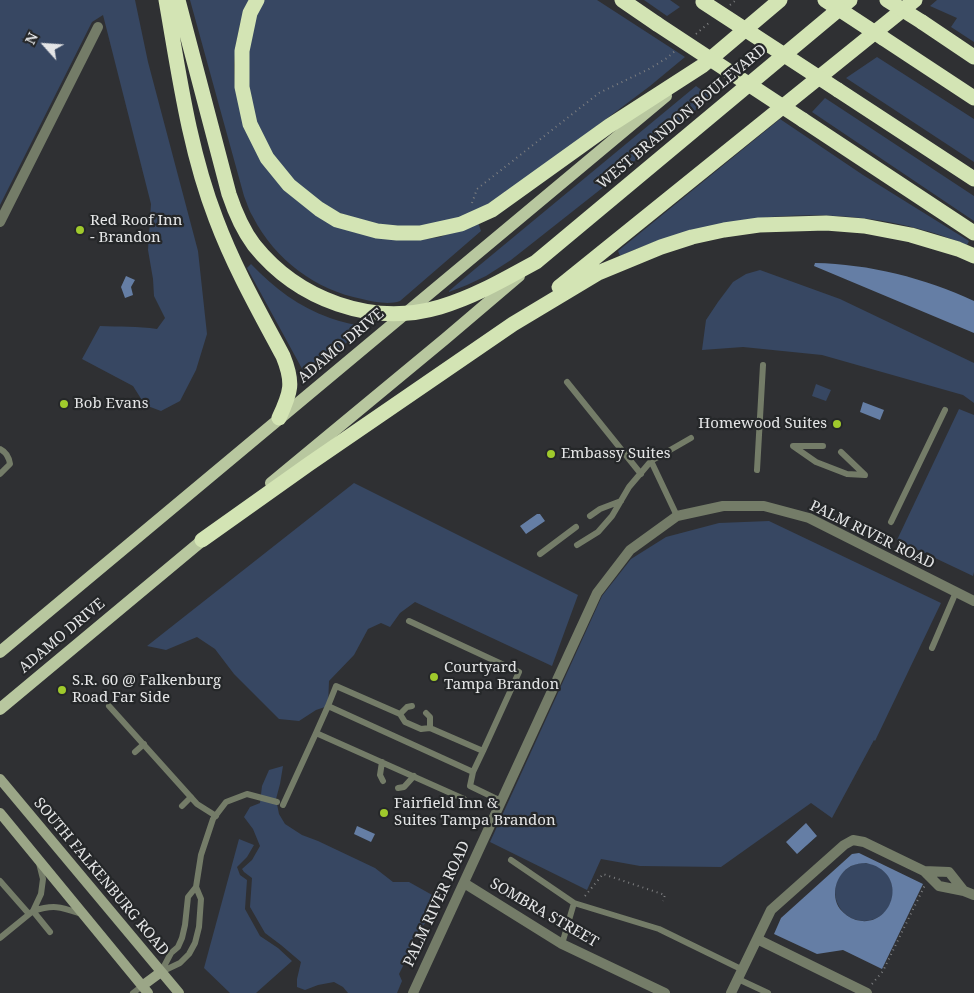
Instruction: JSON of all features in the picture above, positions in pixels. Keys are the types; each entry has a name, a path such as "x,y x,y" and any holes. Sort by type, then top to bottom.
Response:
{"highway":[{"path":"166,0 180,83 192,137 215,218 238,272 289,370 291,381 289,391 279,418"},
{"name":"WEST BRANDON BOULEVARD","path":"178,0 229,194 239,220 253,244 275,268 311,293 345,308 386,314 405,314 439,308 505,279 536,262 850,0"},
{"name":"WEST BRANDON BOULEVARD","path":"257,0 250,13 242,51 242,87 250,124 267,158 289,185 337,220 377,232 397,233 420,233 441,229 461,224 492,210 608,126 702,66 780,0"},
{"path":"622,0 974,233"},
{"path":"825,0 974,98"},
{"path":"887,0 974,57"},
{"path":"513,324 915,0"},
{"path":"702,1 974,179"},
{"path":"202,540 513,324 598,272 661,247 692,237 724,230 789,224 826,224 864,226 911,236 958,249 974,256"}],"main road":[{"name":"ADAMO DRIVE","path":"0,652 702,66"},
{"name":"ADAMO DRIVE","path":"0,708 536,262"}],"street":[{"path":"0,222 98,27"},
{"name":"PALM RIVER ROAD","path":"413,993 596,593 630,550 677,516 723,506 764,506 809,518 974,601"},
{"name":"SOUTH FALKENBURG ROAD","path":"0,780 179,993"},
{"path":"0,813 145,989 161,972"},
{"path":"731,993 771,910 844,845 853,840 864,842 927,874 939,886 969,893"},
{"path":"927,874 949,872 969,893"},
{"name":"SOMBRA STREET","path":"464,883 562,944 665,993"},
{"path":"757,939 867,993"}],"lane":[{"path":"756,470 763,365"},
{"path":"567,382 641,474"},
{"path":"892,522 945,410"},
{"path":"578,545 598,532 612,516 629,487 652,461 691,438"},
{"path":"823,446 793,446 816,462 847,474 865,475 841,452"},
{"path":"0,449 9,458 10,464 0,474"},
{"path":"652,461 677,516"},
{"path":"590,516 600,509 621,501"},
{"path":"540,554 576,527"},
{"path":"932,648 956,592"},
{"path":"410,621 520,672 473,772 470,786 501,801"},
{"path":"161,972 180,963 189,954 195,943 199,927 201,899 196,887 200,854 214,819 226,802 247,794 280,804 316,733 336,686 400,714 405,722 421,729 430,728 483,751"},
{"path":"109,706 191,798 216,816"},
{"path":"328,706 473,772"},
{"path":"400,714 407,707 412,706"},
{"path":"426,713 430,717 430,728"},
{"path":"316,733 464,799"},
{"path":"135,752 144,744"},
{"path":"382,762 380,775 383,781"},
{"path":"398,788 404,787 414,776"},
{"path":"182,806 191,798"},
{"path":"31,913 41,894 43,879 38,859"},
{"path":"511,860 576,903 659,929 740,974 768,993"},
{"path":"0,881 50,932"},
{"path":"161,972 182,938 188,897 196,887"},
{"path":"562,944 576,903"},
{"path":"0,938 31,913 48,906 83,914"},
{"path":"133,993 145,989"}],"path":[{"path":"729,6 736,0"},
{"path":"694,35 715,18"},
{"path":"470,209 477,189 599,93 649,69 681,47"},
{"path":"576,903 603,874 665,895 663,901"},
{"path":"867,993 873,982 883,971 927,874"}],"shaded area":[{"path":"0,0 135,0 148,62 198,251 207,334 196,370 180,401 161,411 145,405 133,386 82,359 100,326 157,329 165,318 154,296 148,250 151,204 103,15 92,22 0,205"},
{"path":"190,0 249,0 240,24 234,65 235,87 240,109 315,213 418,240 440,237 478,222 481,231 400,301 396,302 376,302 345,295 298,271 273,247 249,210"},
{"path":"262,0 597,0 685,57 650,86 517,186 465,218 431,226 383,226 344,215 321,204 302,190 274,158 255,122 249,100 246,57 254,19"},
{"path":"644,0 670,0 680,7 667,16"},
{"path":"937,0 974,0 974,42 951,27 957,18 930,6"},
{"path":"877,57 974,119 974,162 846,78"},
{"path":"696,86 711,97 601,189 511,260 486,276 449,292 475,269"},
{"path":"825,98 974,196 974,221 812,112"},
{"path":"780,119 863,175 969,241 967,245 925,231 882,221 838,216 793,216 748,220 704,228 661,240 620,256 618,251"},
{"path":"815,263 876,269 916,279 974,301 974,333 814,266"},
{"path":"251,264 278,289 297,302 319,314 364,327 363,329 306,376 247,268"},
{"path":"760,270 840,299 974,363 974,403 963,395 822,355 743,347 702,350 706,320 718,302 733,282 746,274"},
{"path":"126,276 135,280 131,287 133,295 125,298 121,287"},
{"path":"816,384 831,390 826,401 812,396"},
{"path":"863,402 884,410 880,420 860,412"},
{"path":"959,409 974,415 973,576 897,540"},
{"path":"354,483 578,595 552,666 415,602 400,613 390,627 381,623 368,629 354,655 329,681 328,706 316,710 299,721 279,719 234,674 215,649 197,637 166,650 147,646"},
{"path":"537,514 540,514 545,521 526,534 520,526"},
{"path":"769,521 941,603 875,741 832,818 811,803 721,867 640,866 601,859 587,890 490,842 602,596 631,559 666,537 719,523"},
{"path":"283,766 276,799 279,814 285,824 302,835 375,868 393,882 409,882 434,896 439,906 413,938 407,958 399,974 402,981 397,993 348,993 343,987 334,982 305,990 297,987 301,962 265,933 250,907 252,878 242,869 252,860 260,846 253,829 244,817 250,807 260,803 262,786 269,770"},
{"path":"806,823 817,836 797,854 786,842"},
{"path":"357,826 375,834 371,842 354,834"},
{"path":"239,839 254,845 247,857 237,867 240,875 247,880 245,909 260,936 278,948 292,961 256,993 230,993 204,968"},
{"path":"859,853 923,884 882,969 843,950 817,954 774,934 781,918 852,854","holes":["860,863 880,868 889,877 892,888 892,899 887,909 879,917 869,921 856,920 847,916 840,909 835,898 838,879 851,866"]},
{"path":"864,863 875,865 888,876 893,892 891,903 880,916 864,921 853,919 840,908 835,892 837,881 848,868"}],"place":[{"name":"Red Roof Inn - Brandon","path":"80,230"},
{"name":"Bob Evans","path":"64,404"},
{"name":"Homewood Suites","path":"837,424"},
{"name":"Embassy Suites","path":"551,454"},
{"name":"Courtyard Tampa Brandon","path":"434,677"},
{"name":"S.R. 60 @ Falkenburg Road Far Side","path":"62,690"},
{"name":"Fairfield Inn & Suites Tampa Brandon","path":"384,813"}]}
